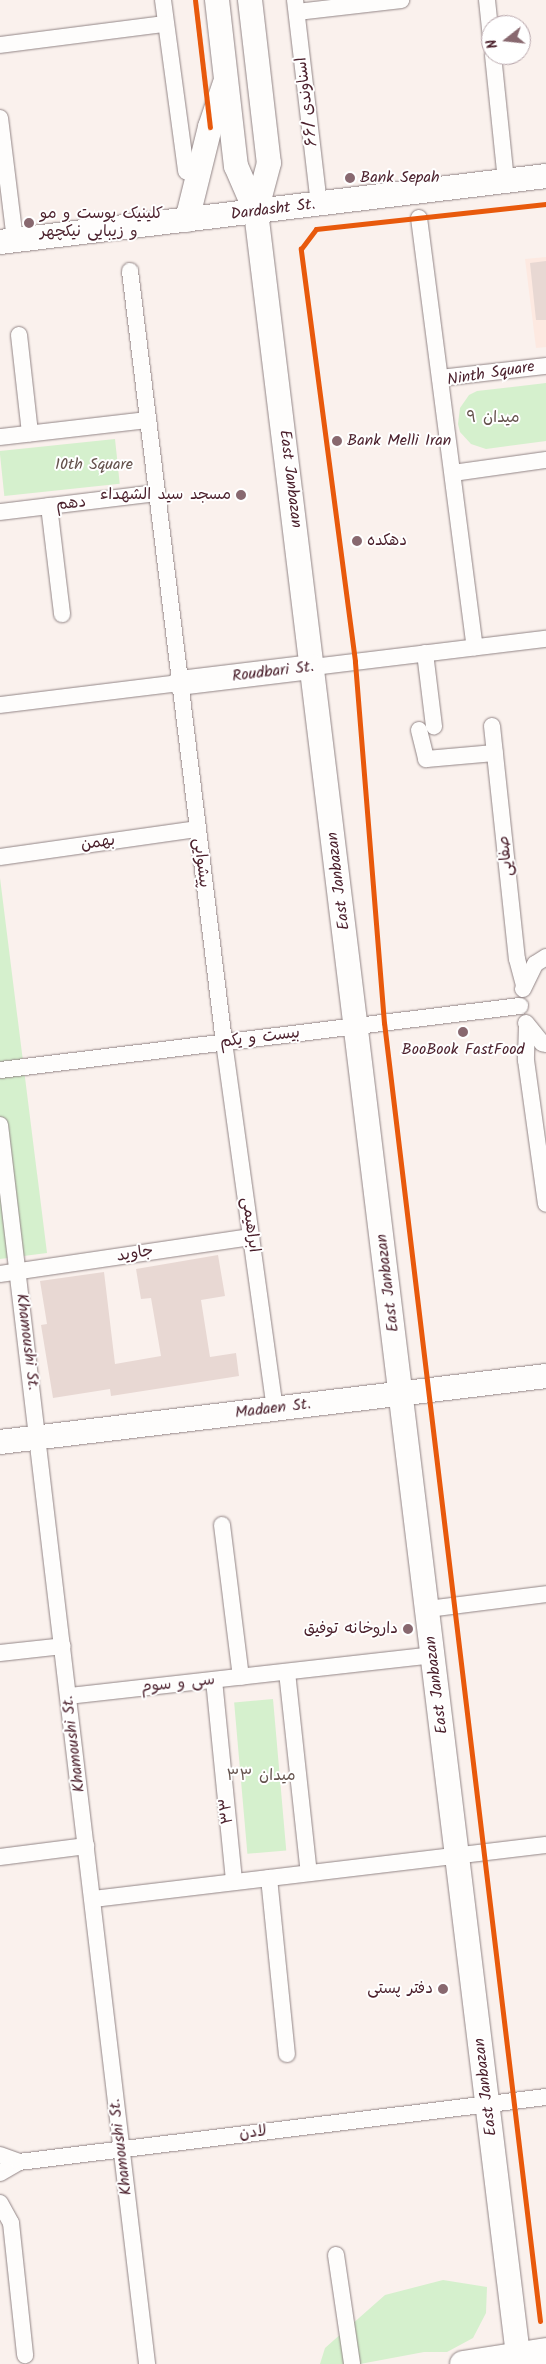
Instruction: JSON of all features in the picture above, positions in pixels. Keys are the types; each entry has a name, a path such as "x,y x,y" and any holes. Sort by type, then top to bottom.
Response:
{"main road":[{"path":"217,0 236,166 256,212"},
{"path":"250,0 269,163 256,212"},
{"path":"187,220 210,127 227,76"},
{"name":"Dardasht St.","path":"7,241 546,176"},
{"name":"East Janbazan","path":"256,212 518,2354"},
{"name":"Roudbari St.","path":"180,683 313,667"},
{"name":"Madaen St.","path":"0,1442 546,1376"},
{"path":"462,2364 546,2351"}],"street":[{"path":"163,0 186,171"},
{"path":"296,6 401,0"},
{"path":"487,0 489,15"},
{"name":"اسناوندی /۶۶","path":"296,6 319,204"},
{"path":"0,45 165,24"},
{"path":"494,65 506,181"},
{"path":"0,118 7,241"},
{"path":"420,218 440,378"},
{"path":"130,272 157,493"},
{"path":"19,335 30,433"},
{"name":"Ninth Square","path":"475,647 440,378 546,366"},
{"path":"0,437 148,420"},
{"path":"452,473 546,460"},
{"name":"دهم","path":"0,512 157,493"},
{"name":"پیشوایی","path":"157,493 224,1042"},
{"path":"49,506 62,614"},
{"name":"Roudbari St.","path":"313,667 546,639"},
{"path":"425,653 426,759 495,753"},
{"name":"Roudbari St.","path":"0,705 180,683"},
{"name":"صفایی","path":"492,726 517,960 524,984"},
{"name":"بهمن","path":"0,857 197,829"},
{"path":"546,957 535,964 524,984 520,1006 528,1027 542,1043 546,1044"},
{"name":"بیست و یکم","path":"0,1070 520,1006"},
{"path":"528,1027 526,1060 546,1204"},
{"name":"ابراهیمی","path":"224,1042 275,1408"},
{"name":"Khamoushi St.","path":"0,1125 39,1438 147,2364"},
{"name":"جاوید","path":"0,1274 251,1237"},
{"path":"222,1525 241,1677"},
{"path":"428,1609 546,1594"},
{"path":"0,1653 63,1646"},
{"name":"سی و سوم","path":"69,1696 433,1655"},
{"path":"287,1672 309,1873"},
{"name":"۳۳","path":"214,1680 234,1882"},
{"path":"93,1899 546,1845"},
{"path":"0,1856 86,1846"},
{"path":"269,1878 287,2054"},
{"name":"لادن","path":"19,2162 546,2097"},
{"path":"0,2155 19,2162"},
{"path":"0,2174 19,2162"},
{"path":"0,2202 12,2223 25,2355"},
{"path":"336,2255 352,2364"}],"shaded area":[{"path":"546,257 546,347 536,348 525,259"}],"green space":[{"name":"میدان ۹","path":"546,383 546,441 486,449 471,444 460,432 458,424 460,408 469,395 477,391"},
{"name":"10th Square","path":"115,439 120,484 4,496 0,451"},
{"path":"0,878 47,1253 0,1259"},
{"name":"میدان ۳۳","path":"273,1699 286,1850 247,1854 234,1702"},
{"path":"443,2280 487,2287 486,2313 473,2338 447,2352 424,2352 360,2364 320,2364 325,2348 385,2295"}],"building":[{"path":"546,261 546,320 536,320 530,263"},
{"path":"218,1255 225,1296 201,1300 210,1357 236,1353 239,1376 111,1396 110,1389 53,1398 41,1325 47,1324 40,1281 104,1272 115,1364 161,1356 151,1298 141,1299 136,1269"}],"cycle path":[{"path":"195,0 210,127"},
{"path":"540,2321 384,1023 355,661 301,249 316,229 546,204"}],"place":[{"name":"Bank Sepah","path":"350,178"},
{"name":"کلینیک پوست و مو و زیبایی نیکچهر","path":"29,223"},
{"name":"Bank Melli Iran","path":"337,441"},
{"name":"مسجد سید الشهداء","path":"241,495"},
{"name":"دهکده","path":"357,541"},
{"name":"BooBook FastFood","path":"463,1032"},
{"name":"داروخانه توفیق","path":"408,1629"},
{"name":"دفتر پستی","path":"443,1989"}]}
